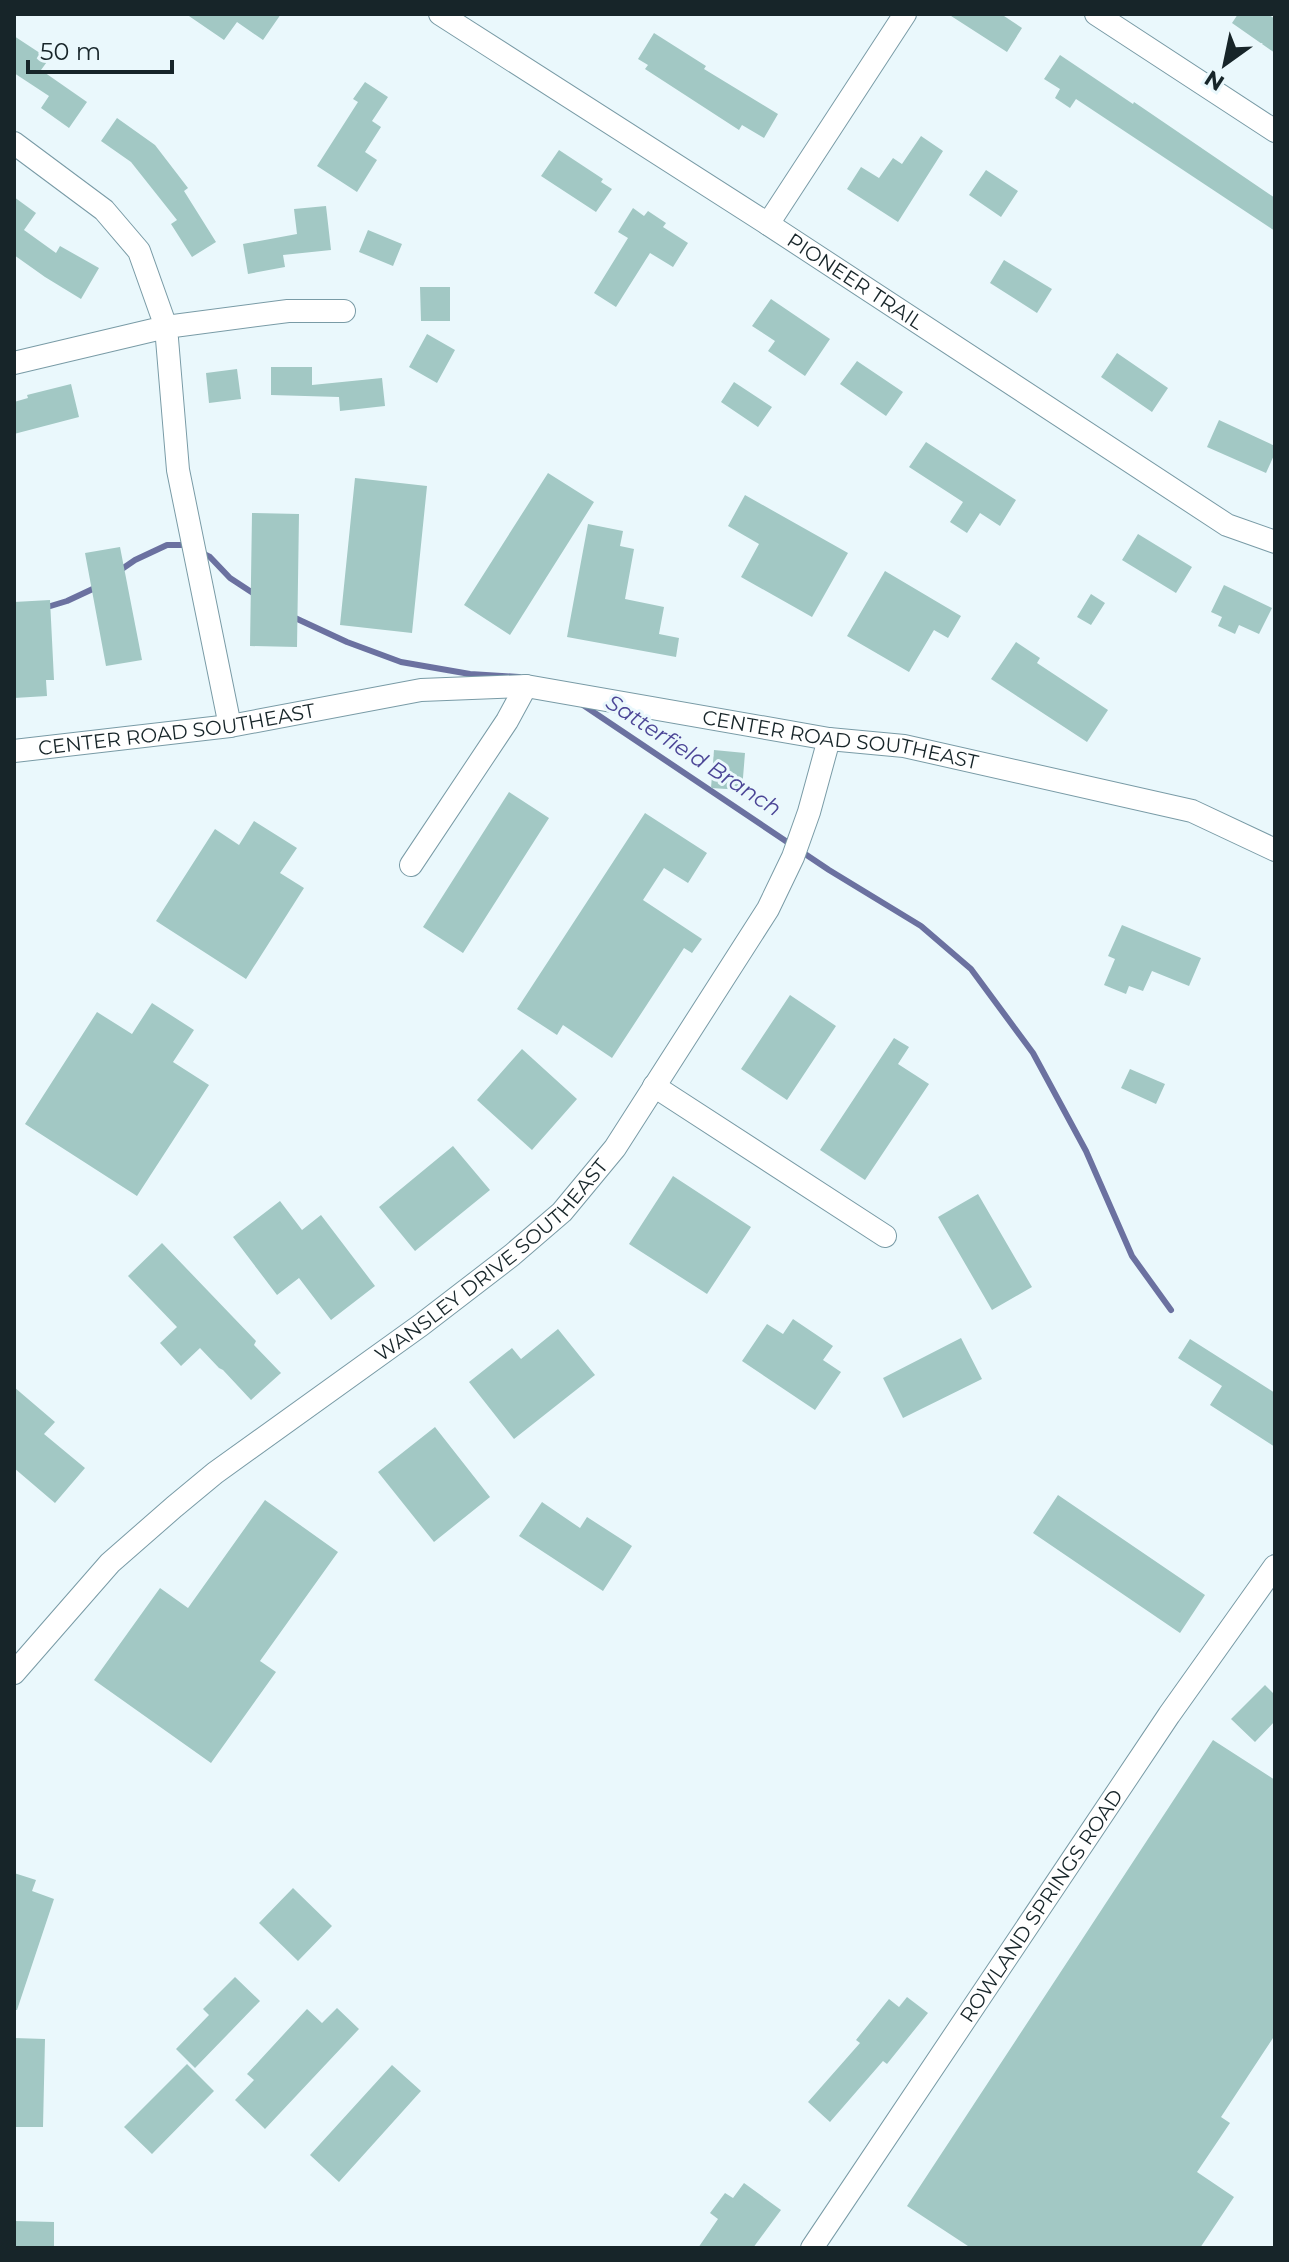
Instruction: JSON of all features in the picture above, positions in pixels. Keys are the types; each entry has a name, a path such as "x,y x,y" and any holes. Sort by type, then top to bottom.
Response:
{"street":[{"name":"PIONEER TRAIL","path":"440,14 768,224 1227,525 1275,542"},
{"path":"768,224 905,14"},
{"path":"1096,14 1275,131"},
{"path":"14,143 104,210 139,251 166,327 178,470 230,726"},
{"path":"14,363 166,327 288,311 344,311"},
{"path":"411,865 507,721 526,686"},
{"name":"CENTER ROAD SOUTHEAST","path":"14,751 230,726 421,690 526,686 829,739 904,746 1192,811 1275,850"},
{"name":"WANSLEY DRIVE SOUTHEAST","path":"14,1673 110,1563 174,1507 215,1473 421,1325 562,1212 615,1148 768,909 793,857 829,739"},
{"path":"654,1086 885,1236"},
{"name":"ROWLAND SPRINGS ROAD","path":"812,2248 1169,1715 1275,1566"}],"building":[{"path":"186,14 281,14 263,40 237,22 224,40"},
{"path":"948,14 1001,14 1022,28 1007,52"},
{"path":"1238,14 1268,14 1275,19 1275,53 1232,23"},
{"path":"654,33 706,66 704,69 778,114 764,138 742,125 739,130 645,69 648,65 638,59"},
{"path":"14,36 49,59 41,70 87,102 69,128 41,108 49,96 14,73"},
{"path":"1060,55 1275,198 1275,231 1076,99 1070,108 1055,98 1060,89 1044,79"},
{"path":"365,82 388,97 372,121 381,127 365,152 377,160 357,192 317,166 358,102 353,99"},
{"path":"117,118 155,145 188,188 184,191 216,242 192,257 171,224 177,220 131,162 101,141"},
{"path":"921,136 943,151 898,222 847,189 861,167 879,178 893,158 902,164"},
{"path":"559,150 603,179 601,182 612,189 596,212 541,176"},
{"path":"986,170 1018,191 1001,217 969,195"},
{"path":"14,197 36,213 24,230 56,253 60,246 99,268 81,299 14,255"},
{"path":"326,206 331,250 283,255 285,267 248,274 243,244 297,234 294,209"},
{"path":"633,208 644,216 648,211 666,223 663,227 688,243 673,267 650,253 616,307 594,293 628,238 618,232"},
{"path":"368,230 402,244 393,266 359,252"},
{"path":"1004,260 1052,289 1037,313 990,283"},
{"path":"420,287 450,287 450,321 421,321"},
{"path":"771,299 830,339 805,376 768,351 775,341 752,326"},
{"path":"427,334 455,350 437,383 409,367"},
{"path":"1117,353 1168,388 1152,412 1101,377"},
{"path":"857,361 903,392 886,416 840,384"},
{"path":"271,367 312,367 312,385 382,378 385,406 340,411 339,397 271,395"},
{"path":"237,369 241,399 209,403 206,373"},
{"path":"734,382 772,407 758,427 721,402"},
{"path":"71,384 79,417 14,434 14,402 28,398 27,395"},
{"path":"1219,420 1275,446 1266,473 1207,447"},
{"path":"926,442 1016,500 1000,526 980,513 967,533 950,522 963,502 909,467"},
{"path":"548,473 594,502 510,635 464,605"},
{"path":"355,478 427,486 412,633 340,625"},
{"path":"745,495 848,553 812,617 741,577 759,544 728,526"},
{"path":"252,513 299,514 297,647 250,646"},
{"path":"588,524 623,531 620,546 634,549 625,599 664,607 659,634 679,638 676,657 567,637"},
{"path":"1138,534 1192,567 1176,593 1122,560"},
{"path":"120,547 142,660 106,666 85,553"},
{"path":"885,571 961,616 948,638 934,630 909,672 847,636"},
{"path":"1224,585 1272,608 1259,634 1239,625 1235,634 1218,626 1222,617 1211,612"},
{"path":"1091,594 1105,603 1091,625 1077,617"},
{"path":"50,600 54,680 46,680 47,696 14,698 14,602"},
{"path":"1016,642 1040,658 1037,663 1108,710 1087,742 991,679"},
{"path":"714,750 745,753 742,790 711,788"},
{"path":"509,792 549,818 463,953 423,927"},
{"path":"645,813 707,853 688,883 664,868 643,900 702,939 692,953 684,948 612,1058 563,1025 557,1035 517,1009"},
{"path":"254,821 297,848 280,873 304,888 246,979 156,921 215,829 239,845"},
{"path":"1122,925 1201,958 1189,986 1152,971 1143,991 1129,986 1126,994 1104,985 1115,959 1108,956"},
{"path":"790,995 836,1026 787,1100 741,1069"},
{"path":"152,1003 194,1030 173,1062 209,1085 137,1196 25,1124 97,1012 132,1034"},
{"path":"894,1038 909,1047 898,1064 929,1084 865,1180 820,1150"},
{"path":"522,1049 577,1099 532,1150 477,1100"},
{"path":"1130,1069 1165,1084 1156,1104 1121,1088"},
{"path":"453,1146 490,1190 415,1251 379,1207"},
{"path":"673,1176 751,1227 707,1294 629,1244"},
{"path":"978,1194 1032,1287 992,1310 938,1217"},
{"path":"280,1201 302,1230 321,1215 375,1286 331,1320 299,1278 277,1295 233,1237"},
{"path":"162,1243 256,1341 254,1345 281,1373 251,1400 200,1348 181,1366 160,1343 177,1327 128,1276"},
{"path":"793,1319 833,1346 823,1360 841,1372 815,1410 742,1361 767,1324 783,1334"},
{"path":"558,1329 595,1375 514,1439 469,1382 512,1348 521,1359"},
{"path":"961,1338 982,1379 903,1418 883,1378"},
{"path":"1190,1339 1275,1393 1275,1447 1210,1405 1222,1386 1178,1358"},
{"path":"14,1387 55,1422 44,1434 85,1468 55,1503 14,1468"},
{"path":"435,1427 490,1497 434,1542 378,1472"},
{"path":"1058,1495 1205,1595 1180,1633 1033,1533"},
{"path":"265,1500 338,1552 260,1661 276,1672 211,1763 94,1680 160,1588 188,1608"},
{"path":"542,1502 580,1528 587,1517 632,1546 603,1591 519,1536"},
{"path":"1265,1685 1275,1695 1275,1721 1255,1742 1231,1719"},
{"path":"1213,1740 1275,1780 1275,2035 1221,2117 1230,2123 1197,2172 1234,2197 1200,2248 971,2248 907,2206"},
{"path":"14,1873 36,1880 32,1891 54,1899 17,2010 14,2010"},
{"path":"293,1888 332,1926 298,1961 259,1923"},
{"path":"235,1977 260,2001 195,2068 176,2049 209,2015 203,2009"},
{"path":"907,1997 928,2013 887,2064 883,2061 830,2122 808,2102 860,2043 856,2040 889,1999 899,2007"},
{"path":"337,2008 359,2029 265,2129 235,2100 254,2080 247,2074 307,2009 322,2023"},
{"path":"14,2038 45,2039 43,2127 14,2127"},
{"path":"187,2064 214,2091 152,2154 124,2127"},
{"path":"392,2065 421,2091 339,2182 310,2155"},
{"path":"744,2183 781,2210 753,2248 698,2248 718,2219 710,2213 725,2193 733,2198"},
{"path":"14,2221 54,2222 54,2248 14,2248"}],"waterway":[{"name":"Satterfield Branch","path":"119,571 167,545 189,545"},
{"name":"Satterfield Branch","path":"202,553 230,578 256,595"},
{"name":"Satterfield Branch","path":"44,608 97,587"},
{"name":"Satterfield Branch","path":"293,617 401,662 470,674 519,677"},
{"name":"Satterfield Branch","path":"583,705 829,870 921,926 971,969 1033,1053 1086,1151 1132,1256 1171,1310"}]}
